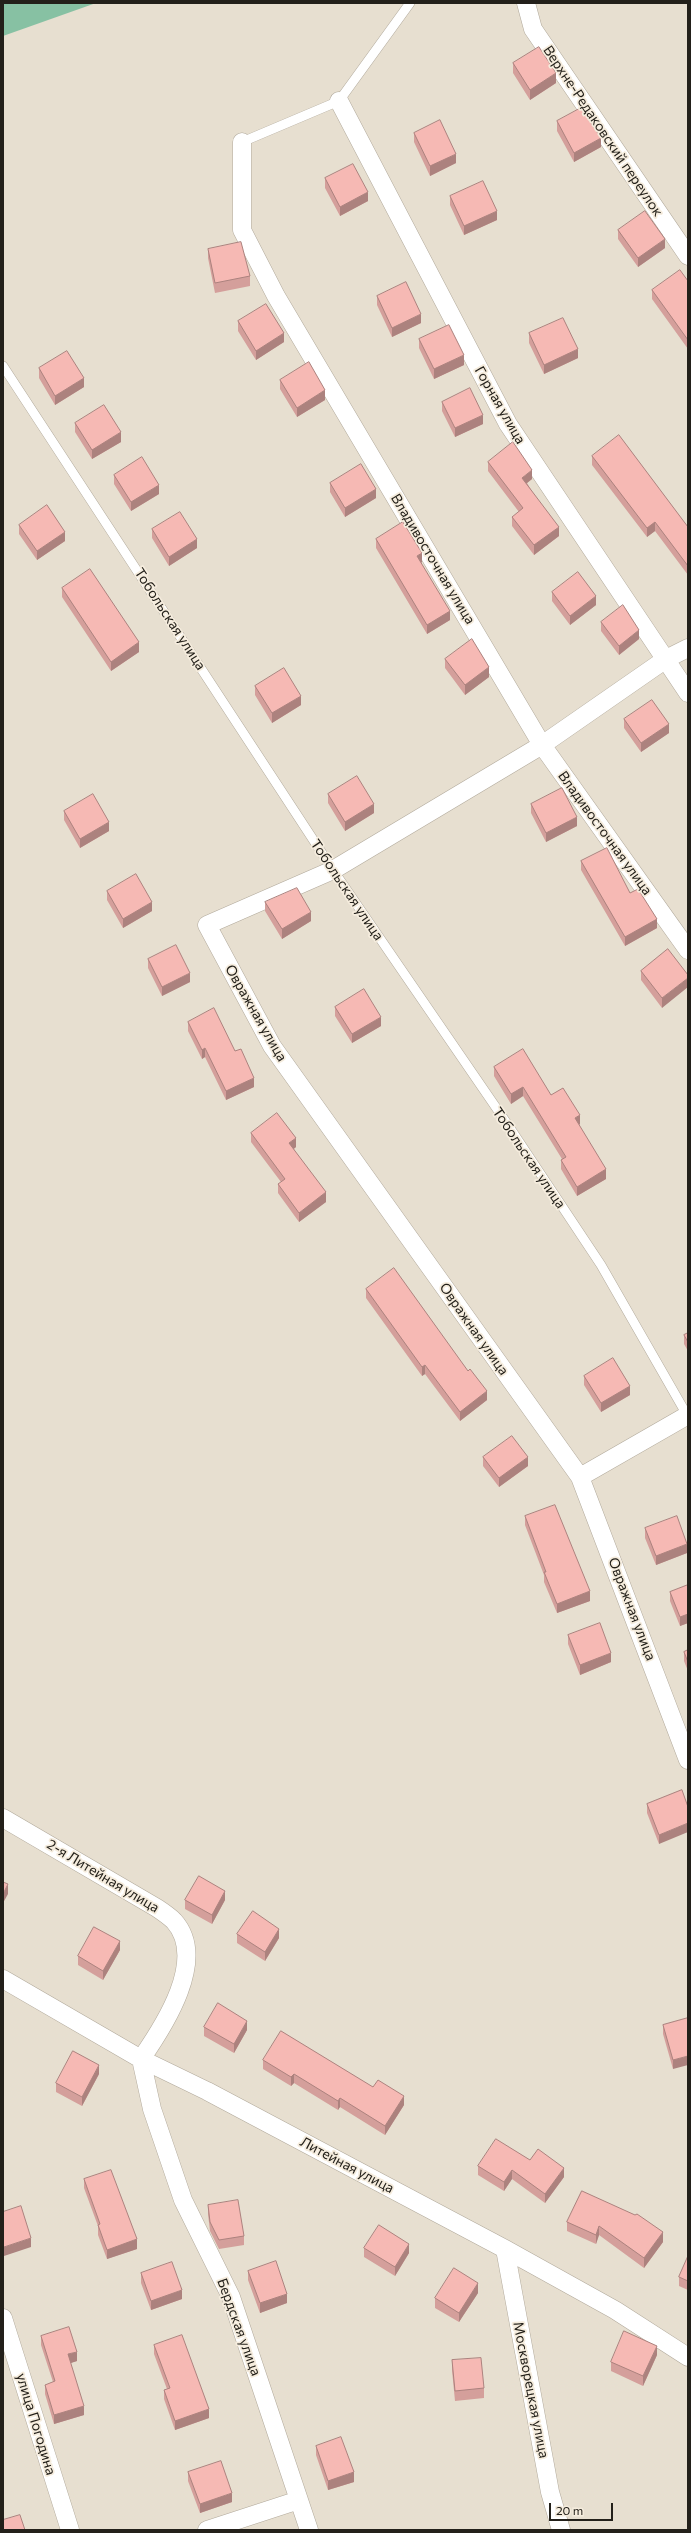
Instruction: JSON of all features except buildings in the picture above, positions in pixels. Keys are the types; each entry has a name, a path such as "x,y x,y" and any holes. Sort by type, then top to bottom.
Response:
{"street":[{"name":"Верхне-Редаковский переулок","path":"526,3 533,30 688,256"},
{"name":"Горная улица","path":"339,101 508,424 688,693"},
{"name":"Владивосточная улица","path":"242,142 242,230 276,296 542,745 688,950"},
{"path":"333,870 542,745 666,658 688,648"},
{"name":"Овражная улица","path":"333,870 207,925 272,1046 580,1477 688,1760"},
{"path":"580,1477 688,1415"},
{"name":"2-я Литейная улица","path":"3,1818 122,1885 158,1908 175,1922 182,1937 187,1960 178,1996 162,2029 141,2059"},
{"name":"Литейная улица","path":"3,1980 141,2059 207,2091 505,2249 615,2310 688,2357"},
{"name":"Бердская улица","path":"141,2059 152,2109 183,2200 231,2297 309,2530"},
{"name":"Москворецкая улица","path":"505,2249 550,2492 561,2530"},
{"name":"улица Погодина","path":"3,2318 70,2530"},
{"path":"207,2530 299,2500"}],"lane":[{"path":"242,142 339,101 410,3"},
{"name":"Тобольская улица","path":"3,366 333,870 508,1125 601,1265 688,1415"}],"green space":[{"path":"3,3 96,3 3,36"}]}
